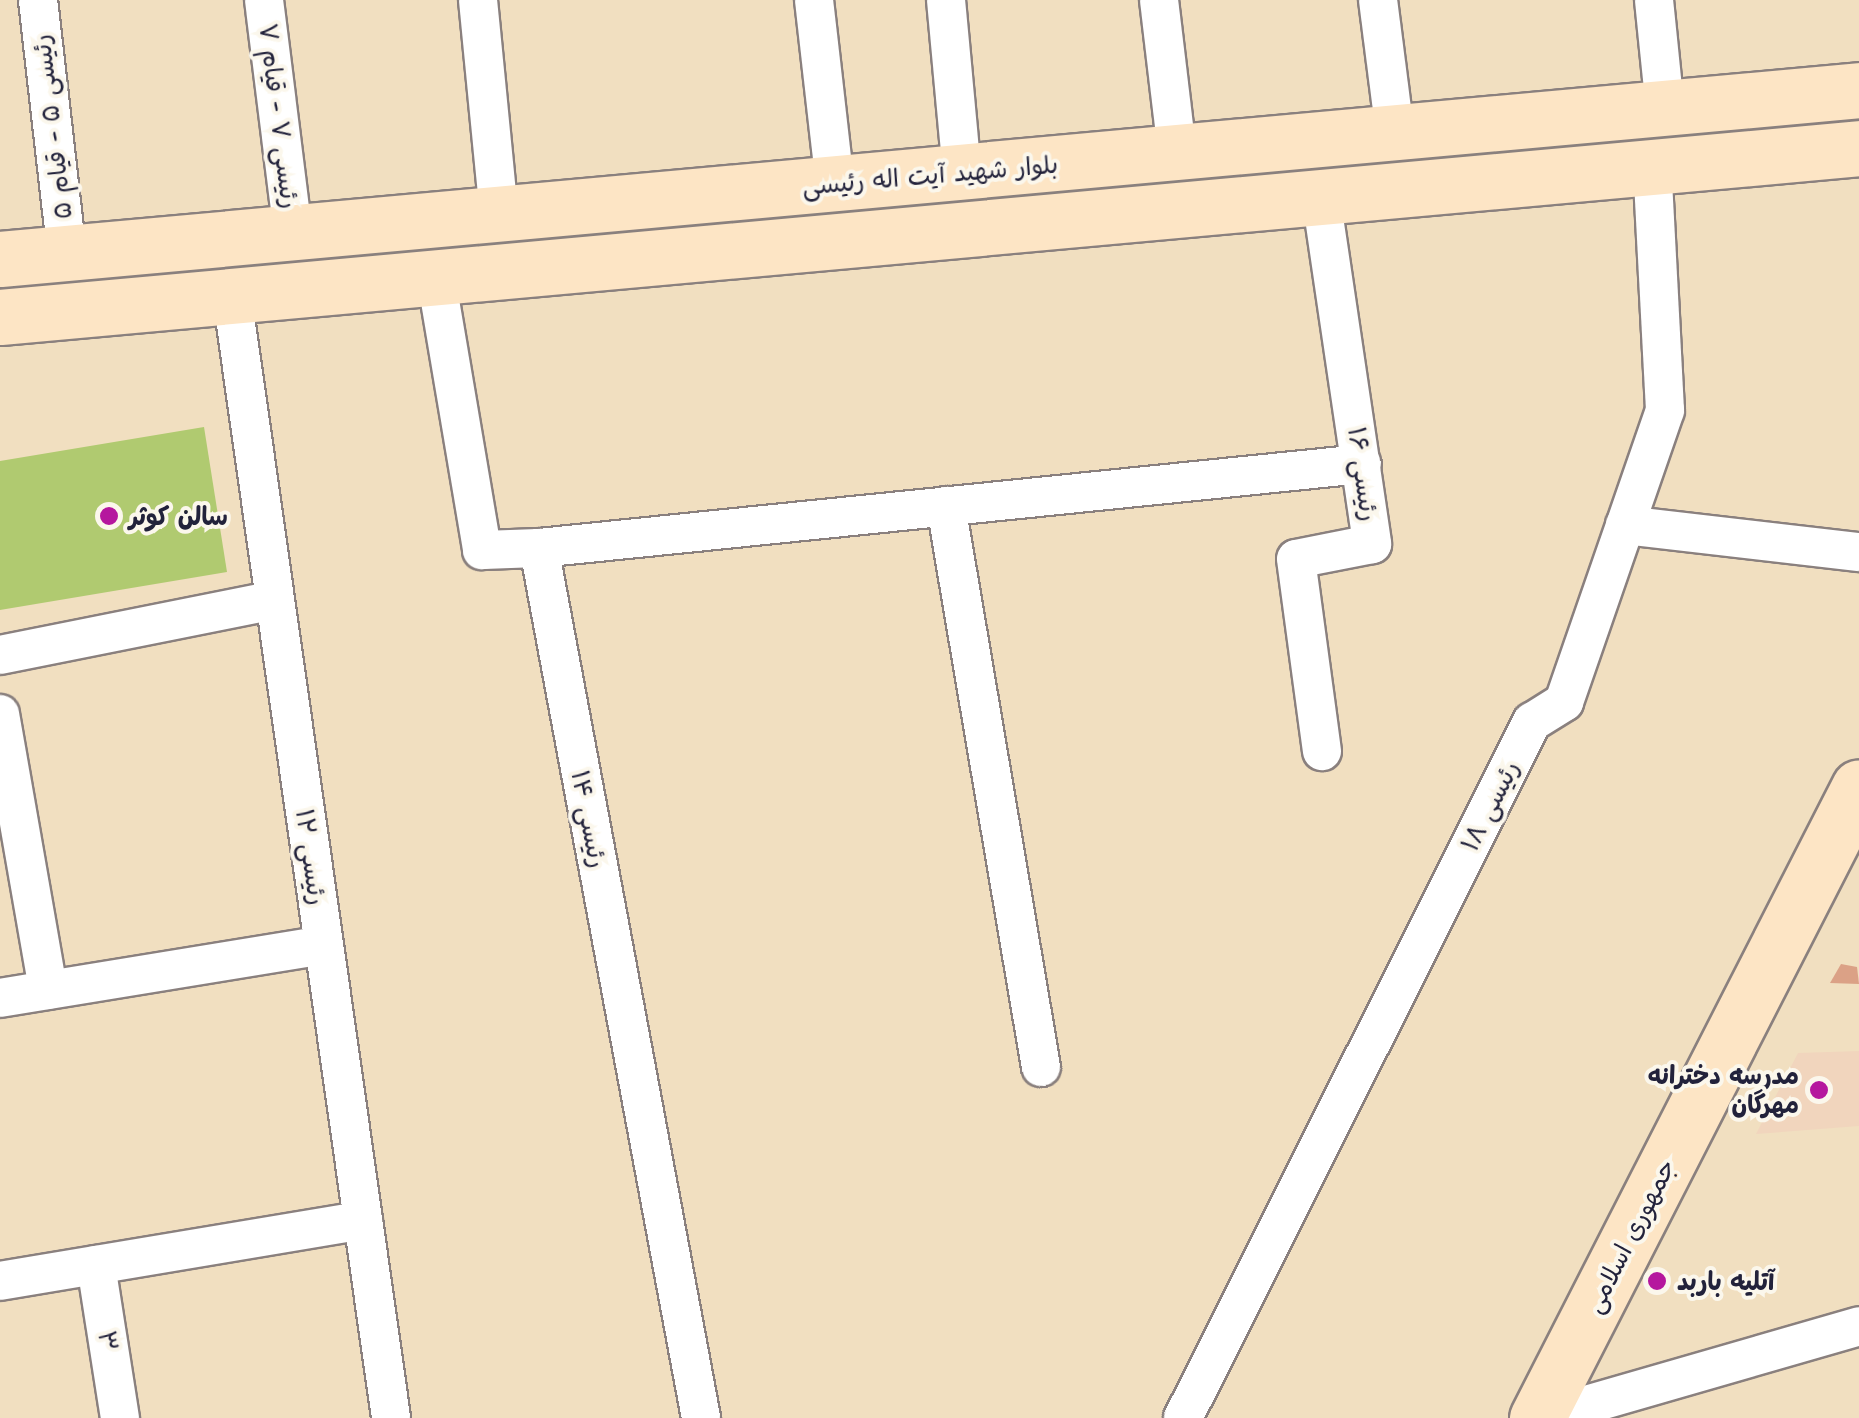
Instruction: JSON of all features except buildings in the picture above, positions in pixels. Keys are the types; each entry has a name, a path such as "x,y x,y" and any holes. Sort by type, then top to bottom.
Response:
{"main road":[{"name":"بلوار شهید آیت اله رئیسی","path":"0,259 1859,90"},
{"path":"0,317 1859,148"},
{"name":"جمهوری اسلامی","path":"1539,1418 1859,787"}],"street":[{"name":"رئیسی ۵ - قیام ۵","path":"38,0 67,253"},
{"name":"رئیسی ۷ - قیام ۷","path":"264,0 293,232"},
{"path":"478,0 499,214"},
{"path":"814,0 836,183"},
{"path":"946,0 962,172"},
{"path":"1159,0 1177,152"},
{"path":"1378,0 1395,133"},
{"path":"1654,0 1665,108"},
{"name":"رئیسی ۱۸","path":"1183,1418 1532,722 1564,702 1665,410 1652,166"},
{"name":"رئیسی ۱۶","path":"1320,197 1372,544 1296,559 1322,751"},
{"path":"436,277 482,550 539,548 1362,464"},
{"name":"رئیسی ۱۲","path":"232,296 391,1418"},
{"path":"946,506 1040,1067"},
{"path":"1625,525 1859,552"},
{"name":"رئیسی ۱۴","path":"539,548 701,1418"},
{"path":"0,656 275,600"},
{"path":"0,714 48,990"},
{"path":"0,998 324,945"},
{"path":"0,1281 363,1220"},
{"name":"۳","path":"96,1265 120,1418"},
{"path":"1539,1418 1859,1326"}],"shaded area":[{"name":"مدرسه دخترانه مهرگان","path":"1859,1051 1859,1126 1756,1134 1798,1053"}],"green space":[{"name":"سالن کوثر","path":"204,427 227,572 0,610 0,461"}],"place":[{"name":"سالن کوثر","path":"109,516"},
{"name":"مدرسه دخترانه مهرگان","path":"1819,1090"},
{"name":"آتلیه باربد","path":"1657,1281"}]}
